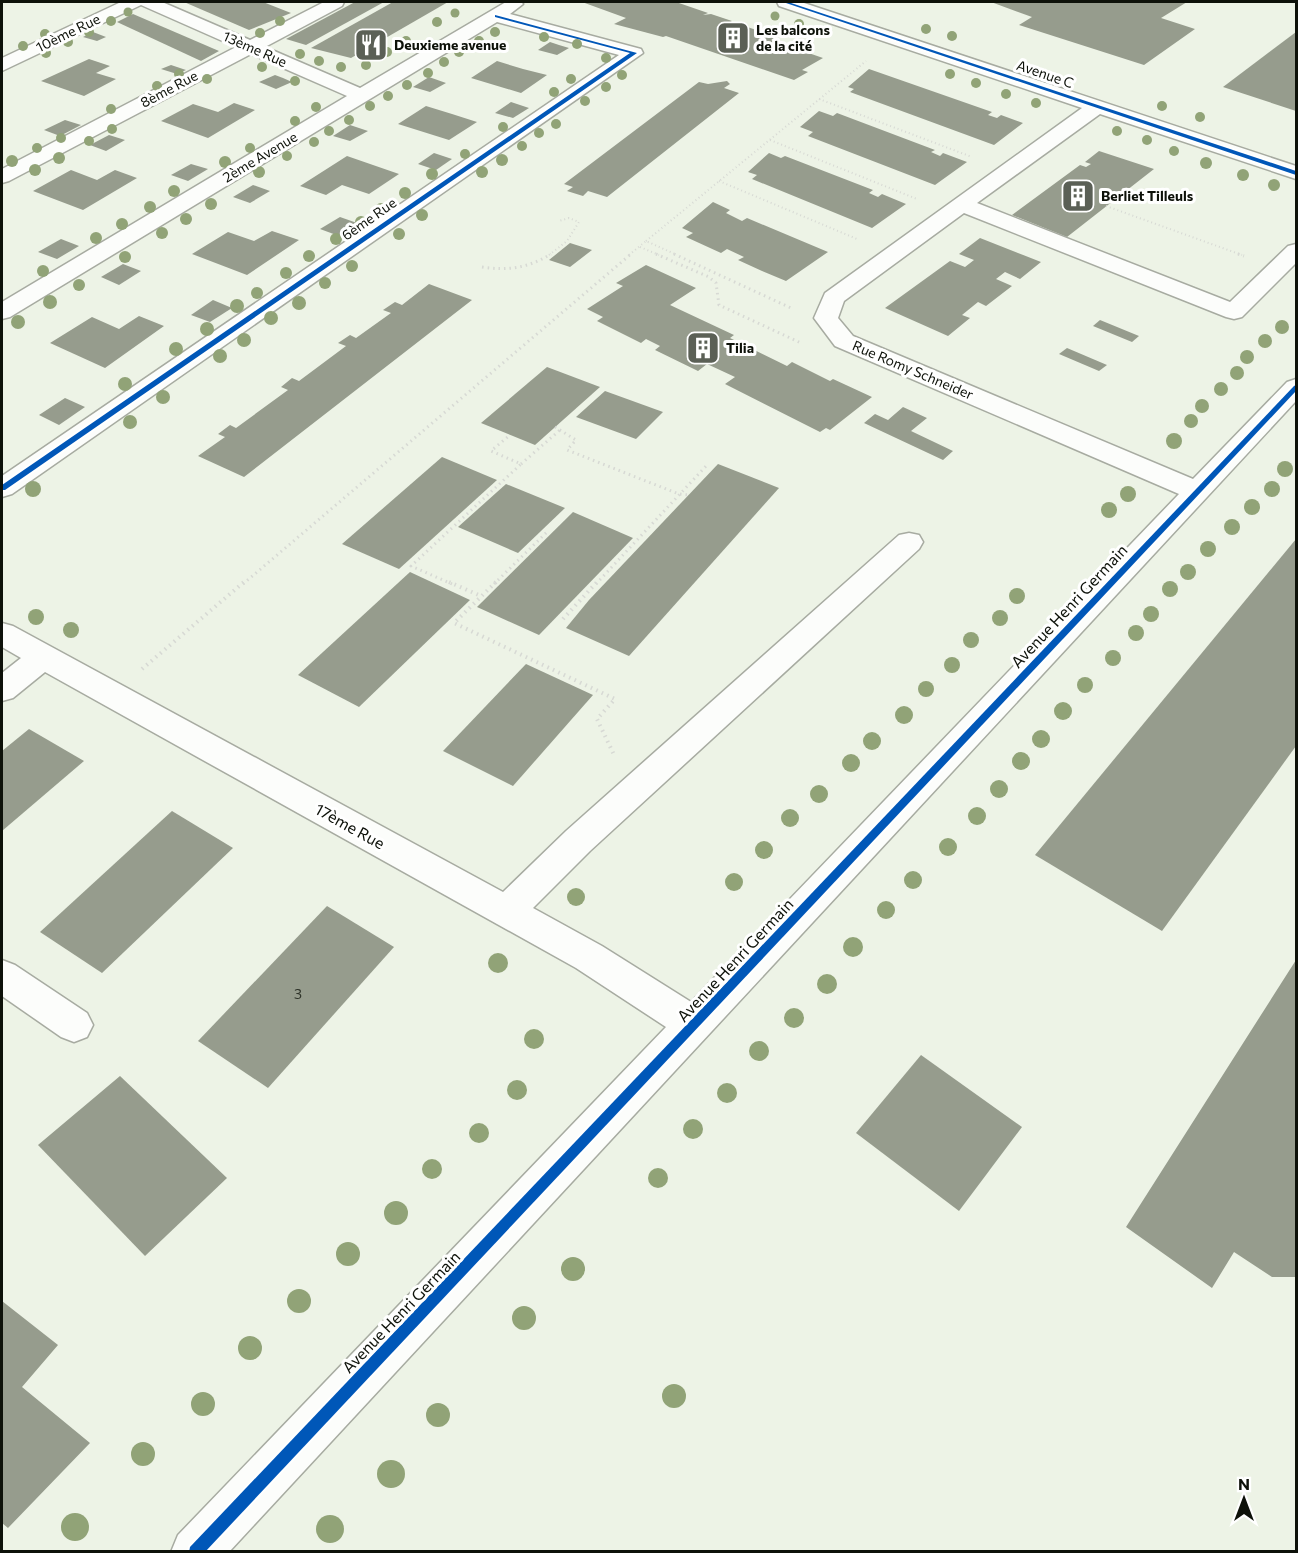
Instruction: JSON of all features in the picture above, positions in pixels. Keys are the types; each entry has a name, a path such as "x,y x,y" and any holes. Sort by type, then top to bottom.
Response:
{"street":[{"name":"10ème Rue","path":"2,65 134,2"},
{"name":"13ème Rue","path":"148,2 362,96"},
{"name":"8ème Rue","path":"2,177 336,2"},
{"name":"2ème Avenue","path":"2,312 519,2"},
{"name":"Avenue C","path":"785,2 1296,173"},
{"name":"6ème Rue","path":"2,488 634,53 496,15"},
{"path":"826,318 833,298 1098,106"},
{"path":"957,209 1234,312 1296,251"},
{"name":"Rue Romy Schneider","path":"826,318 844,341 1197,491"},
{"name":"Avenue Henri Germain","path":"195,1551 1296,387"},
{"path":"506,912 632,793 909,542"},
{"name":"17ème Rue","path":"2,634 589,957 695,1025"},
{"path":"2,690 43,657"},
{"path":"2,976 74,1025"}],"path":[{"path":"113,695 640,246 819,99 897,39"},
{"path":"819,99 1010,171"},
{"path":"770,140 957,209"},
{"path":"719,181 893,255"},
{"path":"1106,206 1278,269"},
{"path":"483,267 506,270 545,259 573,234 579,222 569,218 559,221"},
{"path":"646,241 807,315 826,318"},
{"path":"640,246 709,277 716,283 719,305 803,344"},
{"path":"555,427 576,440 567,450 679,494 688,495"},
{"path":"482,596 411,566 560,430"},
{"path":"510,435 491,451 521,464"},
{"path":"563,619 707,465"},
{"path":"547,532 454,623 615,699 597,719 632,793"}],"building":[{"path":"184,2 263,2 291,13 249,30"},
{"path":"355,2 384,2 306,45 286,39"},
{"path":"393,2 448,2 351,58 311,48"},
{"name":"Les balcons de la cité","path":"582,2 676,2 708,13 703,15 711,14 732,21 727,24 736,23 776,37 771,40 823,58 802,70 808,72 794,80 666,36 614,24 626,18"},
{"path":"991,2 1187,2 1161,18 1195,29 1144,65 1019,25 1032,17"},
{"path":"133,14 219,51 201,61 117,22"},
{"path":"93,32 106,37 97,41 83,37"},
{"path":"1296,32 1296,111 1223,87"},
{"path":"550,42 569,48 557,55 538,50"},
{"path":"89,59 110,66 96,73 116,79 84,96 41,81"},
{"path":"497,61 547,75 521,93 471,78"},
{"path":"171,65 186,70 177,74 161,69"},
{"path":"869,69 992,112 988,115 997,118 1001,115 1023,123 994,145 850,92 854,89 848,87"},
{"path":"275,75 292,82 276,89 259,82"},
{"path":"429,77 446,83 430,92 413,87"},
{"path":"727,81 730,84 724,88 739,93 607,197 588,191 583,196 567,191 573,187 564,184 699,82 708,84"},
{"path":"511,102 529,108 513,118 495,113"},
{"path":"234,103 255,110 208,138 161,121 193,104 218,112"},
{"path":"426,106 477,122 449,140 398,124"},
{"path":"819,111 833,116 837,113 935,150 931,152 940,156 943,153 967,162 935,185 808,136 813,132 800,127"},
{"path":"65,120 81,125 60,136 44,130"},
{"path":"350,125 368,131 350,141 333,136"},
{"path":"109,135 125,140 106,151 90,145"},
{"name":"Berliet Tilleuls","path":"1099,151 1154,169 1067,237 1012,215 1080,165 1086,167 1091,164 1085,162"},
{"path":"434,153 452,159 436,170 418,164"},
{"path":"769,153 781,158 785,156 873,190 869,193 878,197 882,194 906,204 872,228 752,179 757,175 748,172"},
{"path":"347,156 399,174 369,194 342,185 326,195 300,186"},
{"path":"191,164 208,169 188,181 171,175"},
{"path":"71,170 97,180 115,170 137,178 83,210 33,191"},
{"path":"253,185 270,191 250,203 233,197"},
{"path":"713,202 730,210 726,213 742,221 747,218 828,252 786,281 738,260 744,257 727,249 721,253 686,237 693,233 682,228"},
{"path":"340,217 357,223 339,236 320,229"},
{"path":"272,231 299,240 247,275 192,254 228,232 254,241"},
{"path":"980,238 1041,262 1020,279 1005,272 996,279 1012,286 986,306 978,302 962,315 970,318 948,336 885,308 950,261 965,267 974,260 959,254"},
{"path":"61,239 79,246 57,259 38,252"},
{"path":"570,243 592,250 570,267 549,260"},
{"path":"123,264 141,271 119,285 101,277"},
{"name":"Tilia","path":"646,265 696,288 670,305 734,335 730,338 787,366 792,362 830,381 833,379 872,397 830,430 826,428 820,432 725,384 735,377 707,364 698,371 655,350 660,346 646,339 641,343 597,321 603,317 587,309 623,286 616,283"},
{"path":"429,284 472,300 244,477 198,456 225,437 218,434 230,425 236,428 288,390 281,387 292,378 299,381 346,346 338,343 350,335 356,338 391,313 383,310 395,302 402,305"},
{"path":"213,300 232,308 210,322 191,315"},
{"path":"139,316 164,326 105,368 50,343 92,317 119,329"},
{"path":"1100,320 1139,336 1132,342 1093,326"},
{"path":"1067,348 1107,365 1099,371 1059,354"},
{"path":"547,367 600,387 535,445 481,423"},
{"path":"605,391 663,412 636,439 576,417"},
{"path":"65,398 85,407 59,425 39,415"},
{"path":"903,407 927,418 911,431 953,451 943,460 864,423 875,414 888,420"},
{"path":"442,457 497,480 399,569 342,544"},
{"path":"718,464 779,488 629,656 566,628 589,600"},
{"path":"506,484 565,508 518,553 458,527"},
{"path":"573,512 633,538 539,635 477,607"},
{"path":"1296,539 1296,746 1162,931 1035,855"},
{"path":"410,572 470,600 359,707 298,675"},
{"path":"526,664 593,695 513,786 443,751"},
{"path":"29,729 84,761 2,831 2,751"},
{"path":"172,811 233,848 102,973 40,932"},
{"path":"327,906 394,947 268,1088 198,1041"},
{"path":"1296,960 1296,1277 1272,1277 1234,1252 1212,1288 1126,1227"},
{"path":"921,1055 1022,1127 959,1211 856,1133"},
{"path":"120,1076 227,1178 145,1256 38,1145"},
{"path":"2,1301 58,1345 22,1387 90,1443 8,1528 2,1523"}],"cycle path":[{"path":"785,2 1296,173"},
{"path":"2,488 634,53 497,16"},
{"path":"195,1552 1296,387"}],"place":[{"name":"Les balcons de la cité","path":"733,38"},
{"name":"Deuxieme avenue","path":"371,45"},
{"name":"Berliet Tilleuls","path":"1078,196"},
{"name":"Tilia","path":"703,348"}]}
